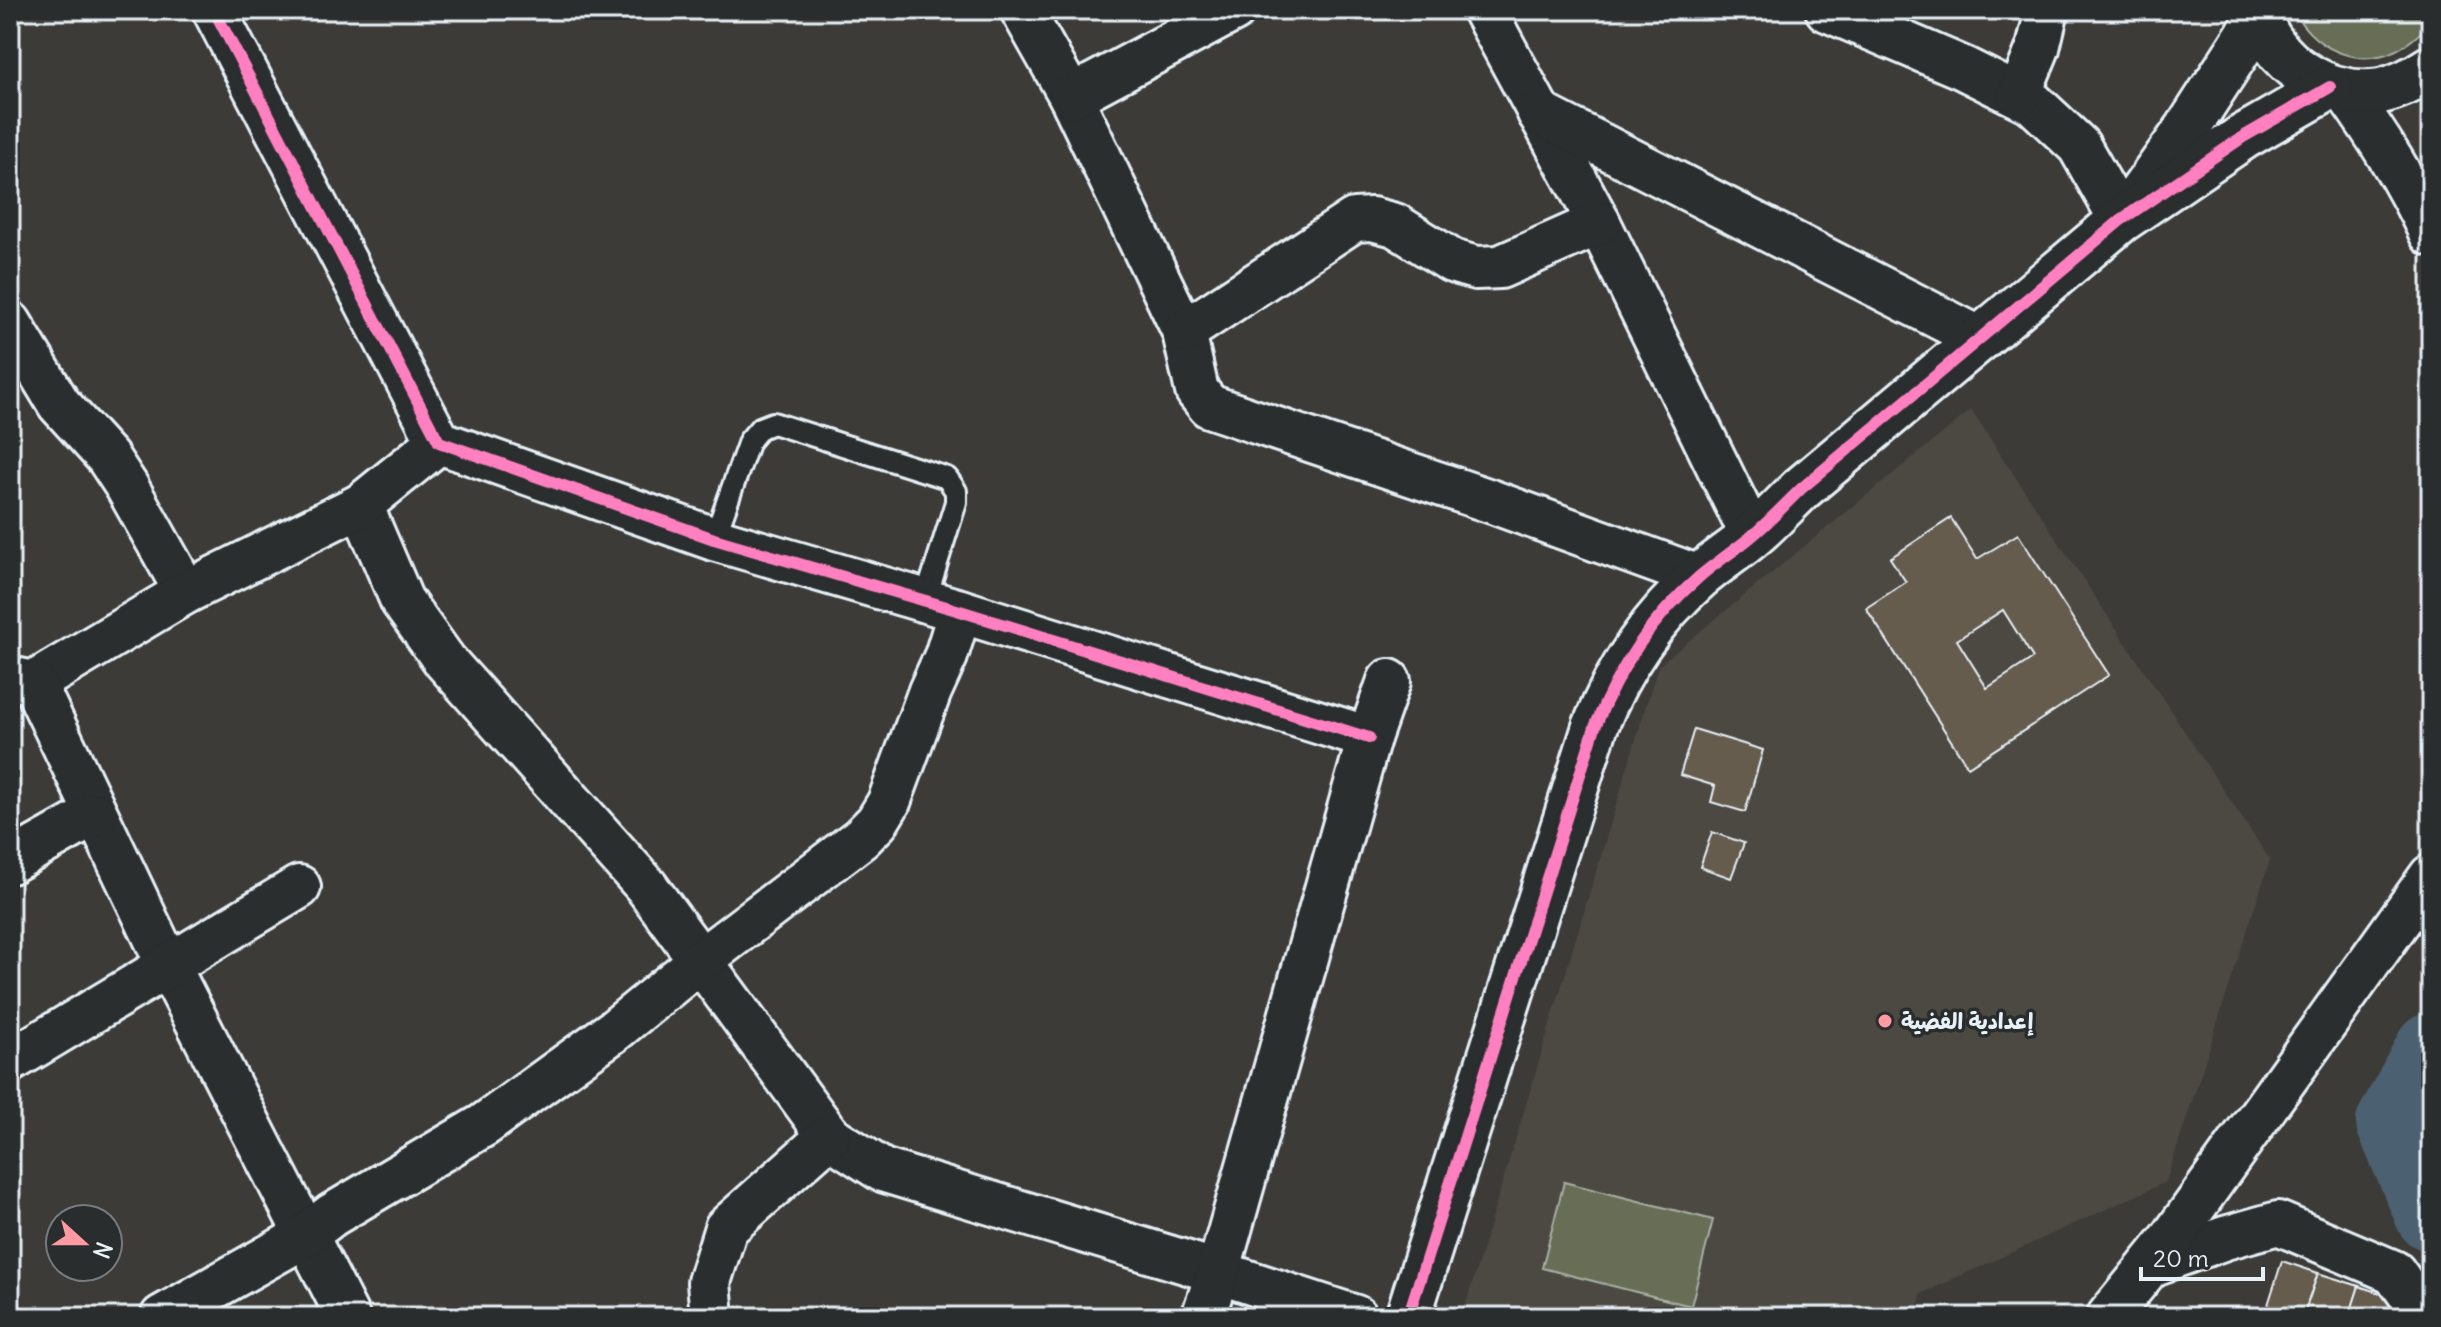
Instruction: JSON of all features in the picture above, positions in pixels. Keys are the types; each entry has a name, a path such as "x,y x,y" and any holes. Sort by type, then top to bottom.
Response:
{"street":[{"path":"214,10 439,442 714,539 1369,738"},
{"path":"1022,10 1071,97 1184,332 1197,391 1209,406 1490,501 1699,577"},
{"path":"1071,97 1234,10"},
{"path":"1484,10 1599,223 1752,536"},
{"path":"1827,10 1963,68 2033,103 2079,146 2121,220"},
{"path":"2019,95 2038,48 2047,10"},
{"path":"2121,220 2188,128 2258,14"},
{"path":"2258,14 2275,48 2299,72 2338,89 2380,91 2414,80 2431,68"},
{"path":"1408,1317 1595,727 1609,692 1639,643 1699,577 1752,536 1802,488 2121,220 2243,137 2338,89"},
{"path":"2338,89 2385,146 2431,234"},
{"path":"1539,113 1981,339"},
{"path":"1184,332 1354,220 1372,219 1395,225 1452,261 1476,268 1500,267 1599,223"},
{"path":"10,323 59,404 108,458 127,487 186,592"},
{"path":"348,1317 169,967 95,814 22,680 186,592 361,505 439,442"},
{"path":"361,505 402,601 445,661 646,886 829,1136 882,1170 1356,1317"},
{"path":"162,1317 305,1236 332,1215 484,1125 615,1030 701,960 854,844 877,822 889,802 946,656 942,606"},
{"path":"1203,1317 1369,738 1389,681"},
{"path":"10,862 95,814"},
{"path":"2129,1311 2151,1265 2431,876"},
{"path":"10,1061 299,887"},
{"path":"712,1317 709,1282 726,1228 829,1136"},
{"path":"2151,1265 2278,1223 2394,1272 2426,1317"}],"lane":[{"path":"714,539 749,441 760,428 773,423 947,478 956,491 956,502 942,606"}],"shaded area":[{"name":"إعدادية الفضية","path":"1971,410 2270,860 2166,1182 1921,1294 1918,1317 1462,1317 1658,666"}],"green space":[{"path":"2293,10 2431,10 2431,15 2422,31 2396,50 2379,56 2362,57 2346,55 2330,48 2303,26"},
{"path":"1564,1182 1713,1220 1691,1306 1542,1268"}],"building":[{"path":"1951,518 1977,559 2018,534 2109,675 1968,767 1866,608 1906,582 1890,558","holes":["2003,610 2033,658 1987,688 1957,640"]},
{"path":"1694,729 1763,750 1745,812 1711,802 1715,786 1680,775"},
{"path":"1712,832 1744,843 1731,878 1700,867"},
{"path":"2282,1261 2318,1273 2303,1317 2267,1308"},
{"path":"2318,1273 2359,1286 2349,1317 2303,1317"},
{"path":"2359,1286 2397,1299 2391,1317 2349,1317"},
{"path":"2267,1308 2294,1317 2263,1317"}],"waterway":[{"path":"2431,1049 2392,1123 2431,1215"}],"cycle path":[{"path":"214,10 439,442 714,539 960,611 1369,738"},
{"path":"1408,1317 1595,727 1614,685 1652,627 1699,577 1753,535 1802,488 2121,220 2243,137 2330,87"}],"place":[{"name":"إعدادية الفضية","path":"1885,1021"}]}
